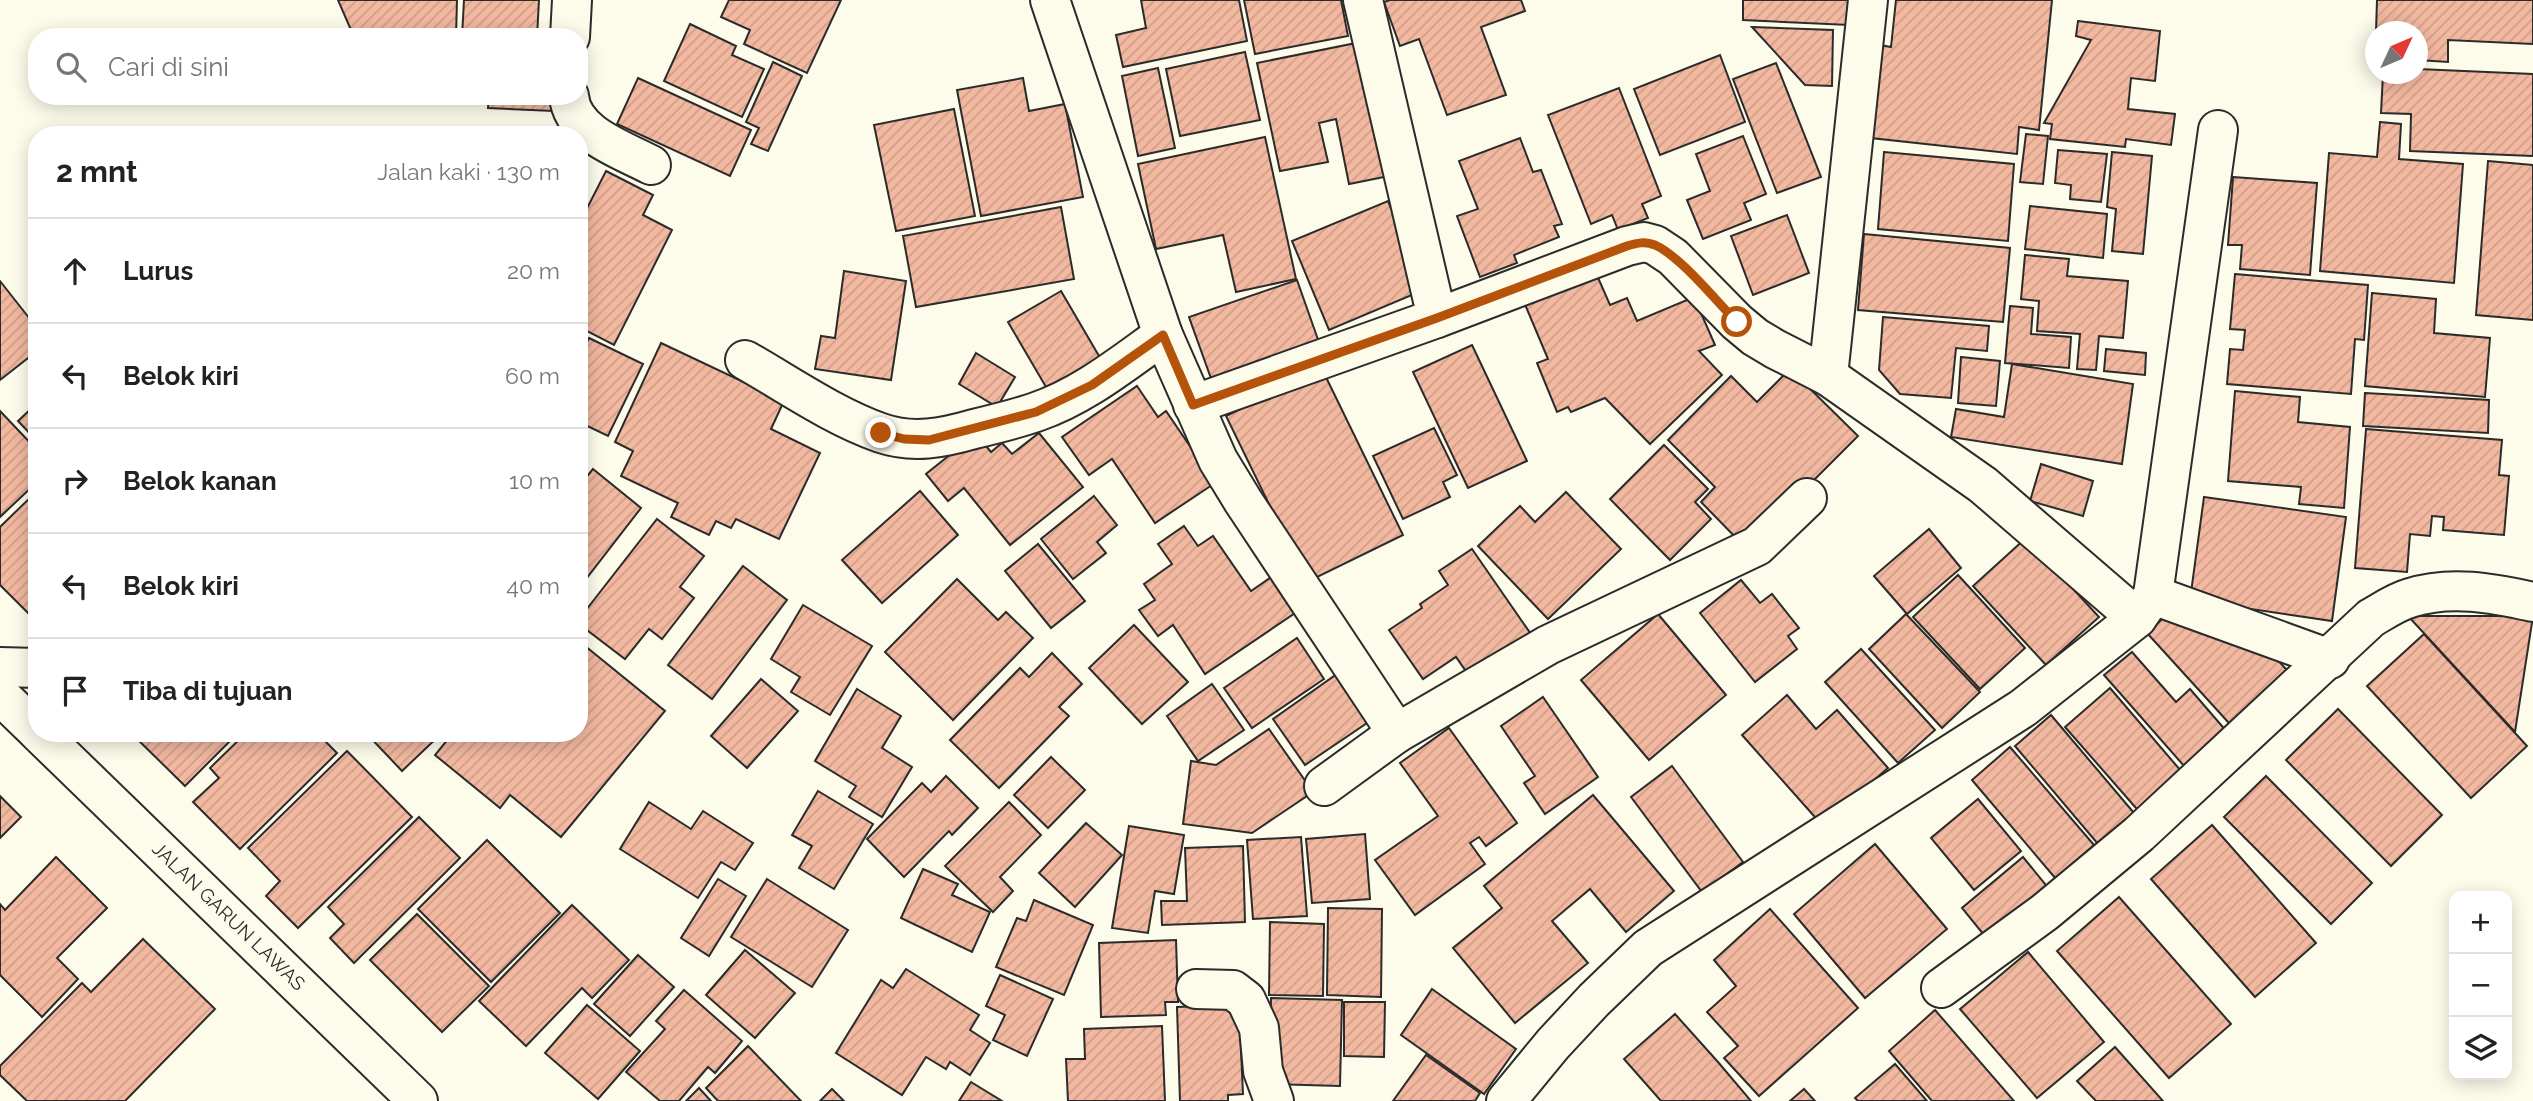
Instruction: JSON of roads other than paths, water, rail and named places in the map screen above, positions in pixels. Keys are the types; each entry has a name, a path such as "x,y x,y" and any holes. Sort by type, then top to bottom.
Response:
{"street":[{"path":"570,28 572,0"},
{"path":"1050,0 1163,335 1218,460 1396,733"},
{"path":"1363,0 1437,318"},
{"path":"1828,376 1868,0"},
{"path":"571,105 573,113 585,126"},
{"path":"588,129 651,165"},
{"path":"1506,1101 1578,1017 1648,948 2023,708 2145,607 2218,130"},
{"path":"1193,405 1644,242 1656,245 1673,257 1755,337 1828,376 1983,485 2145,607 2330,659"},
{"path":"746,360 829,408 881,433 904,439 929,440 1036,412 1065,400 1092,385 1163,335"},
{"path":"1324,786 1396,733 1548,645 1757,546 1807,498"},
{"path":"1941,988 2045,912 2139,834 2371,618 2407,598 2446,590 2533,602"},
{"path":"0,667 28,668"},
{"name":"JALAN GARUN LAWAS","path":"0,695 28,722"},
{"name":"JALAN GARUN LAWAS","path":"48,742 418,1101"},
{"path":"1196,989 1233,990 1246,1000 1259,1028 1264,1071 1274,1101"}]}
